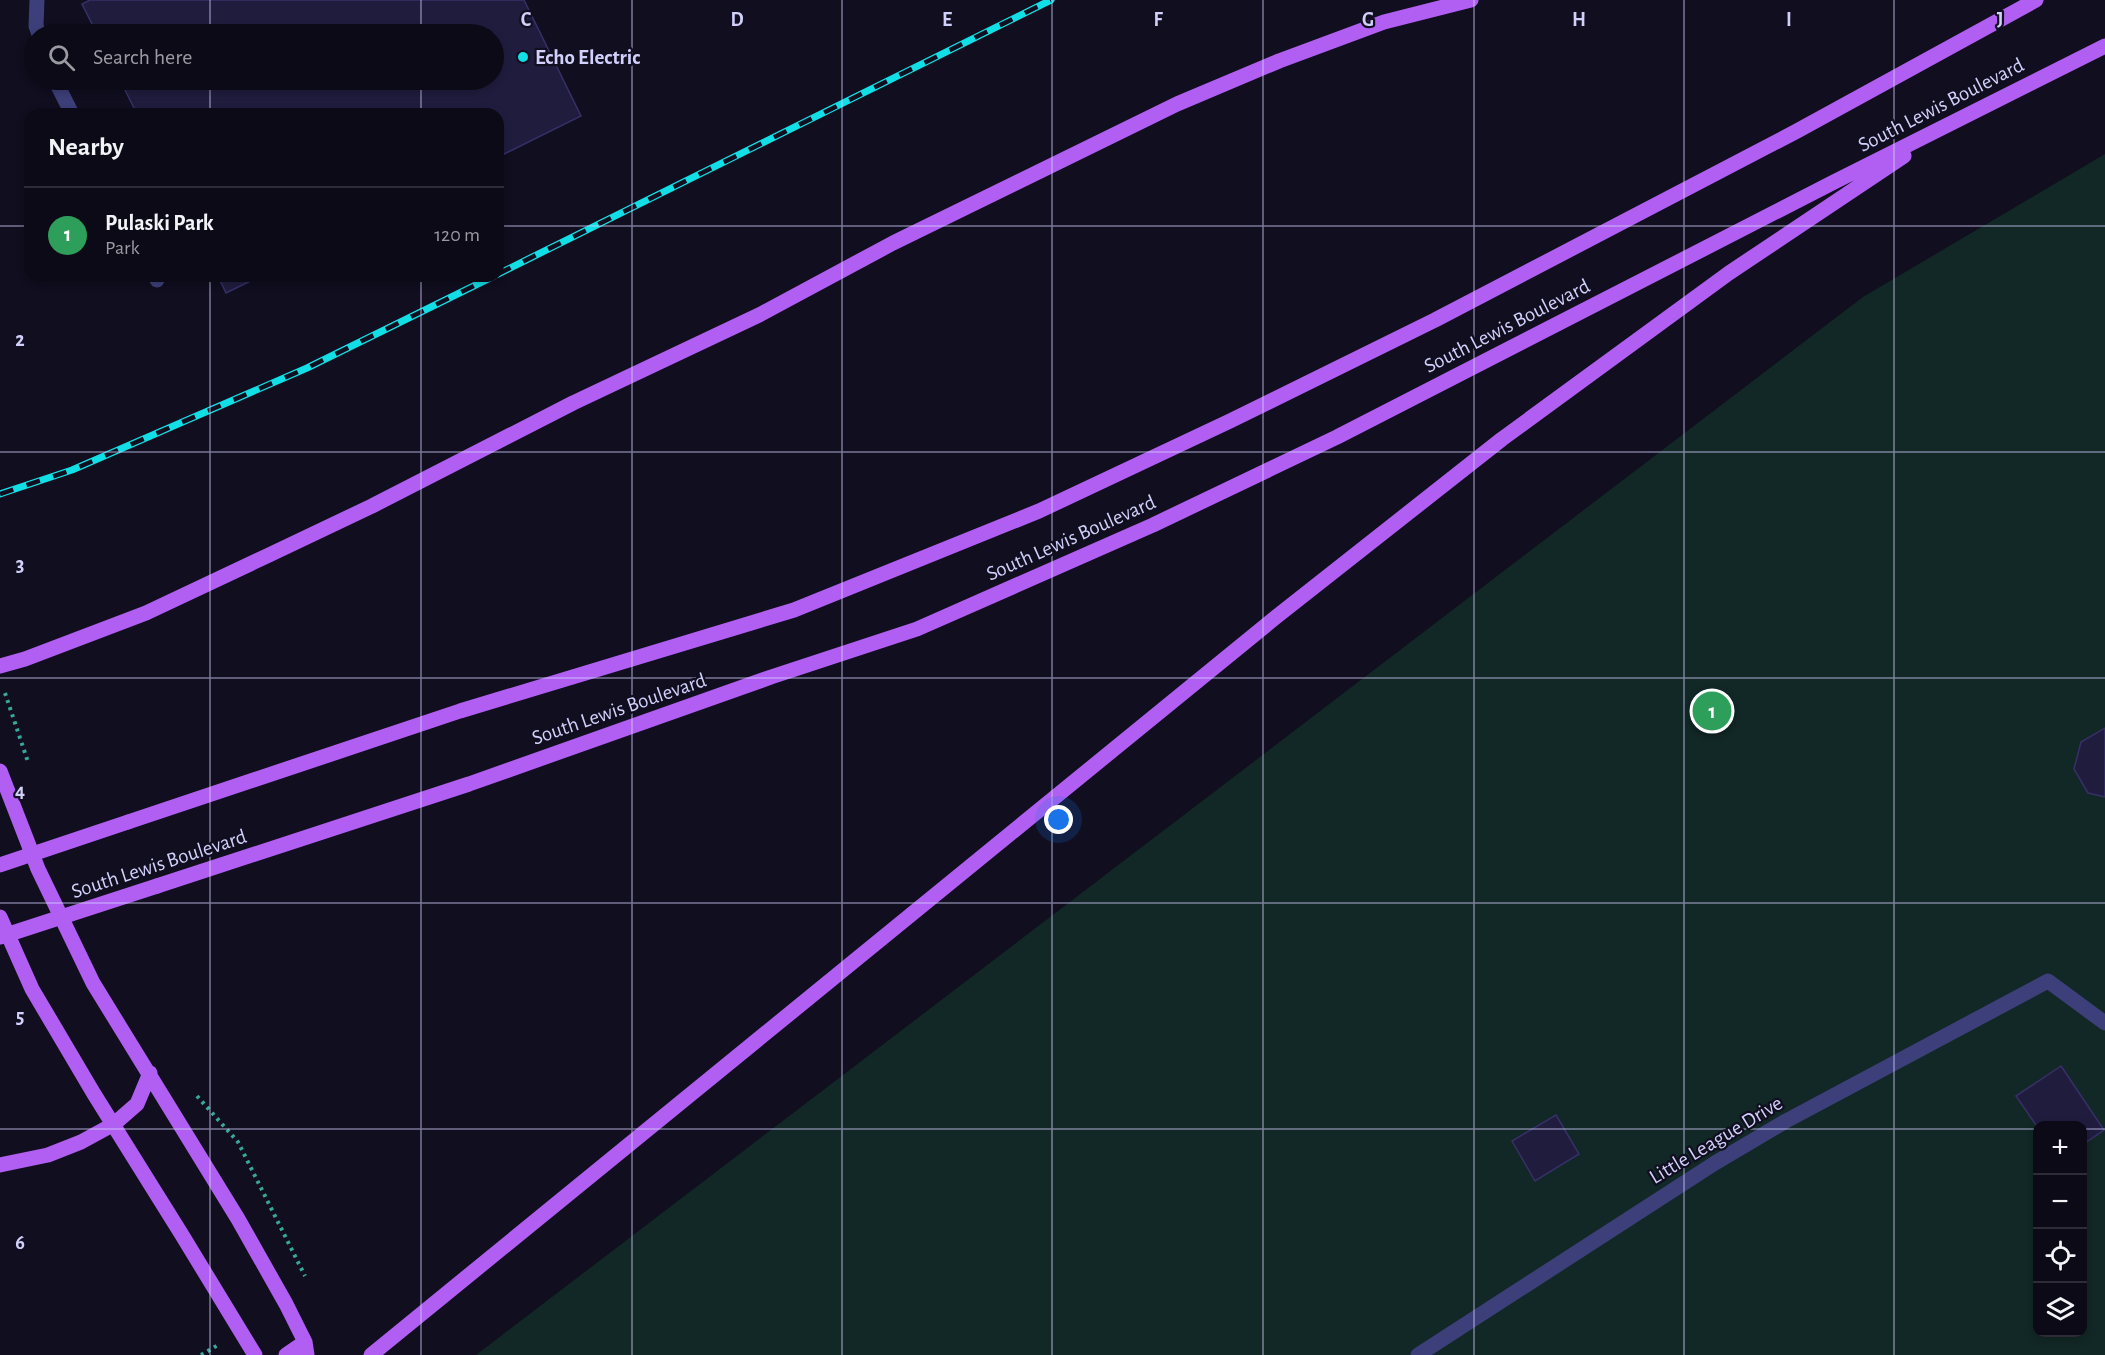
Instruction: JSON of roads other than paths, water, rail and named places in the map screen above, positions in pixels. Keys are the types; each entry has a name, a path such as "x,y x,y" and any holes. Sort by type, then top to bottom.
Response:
{"main road":[{"path":"0,666 25,659 146,613 372,506 573,403 761,314 893,243 1177,104 1279,61 1384,22 1471,0"},
{"name":"South Lewis Boulevard","path":"0,865 460,711 794,610 1039,511 1230,421 1435,320 1797,131 2036,0"},
{"name":"South Lewis Boulevard","path":"0,937 470,784 771,677 917,629 1154,525 1337,437 2105,46"},
{"path":"371,1355 1267,625 1483,454 1729,273 1954,122"},
{"path":"0,771 38,869 93,983 238,1219 286,1304 306,1348 286,1355"},
{"path":"0,917 32,989 94,1095 255,1355"},
{"path":"0,1165 48,1155 81,1142 114,1124 137,1104 150,1073"}],"street":[{"path":"36,24 37,0"},
{"path":"60,90 69,108"},
{"name":"Little League Drive","path":"1418,1355 1715,1163 1786,1121 2048,981 2105,1023"}],"railway":[{"path":"504,271 1051,0"},
{"path":"0,494 72,470 307,368 482,282"}],"place":[{"name":"Echo Electric","path":"523,57"},
{"name":"Pulaski Park","path":"1712,711"}]}
